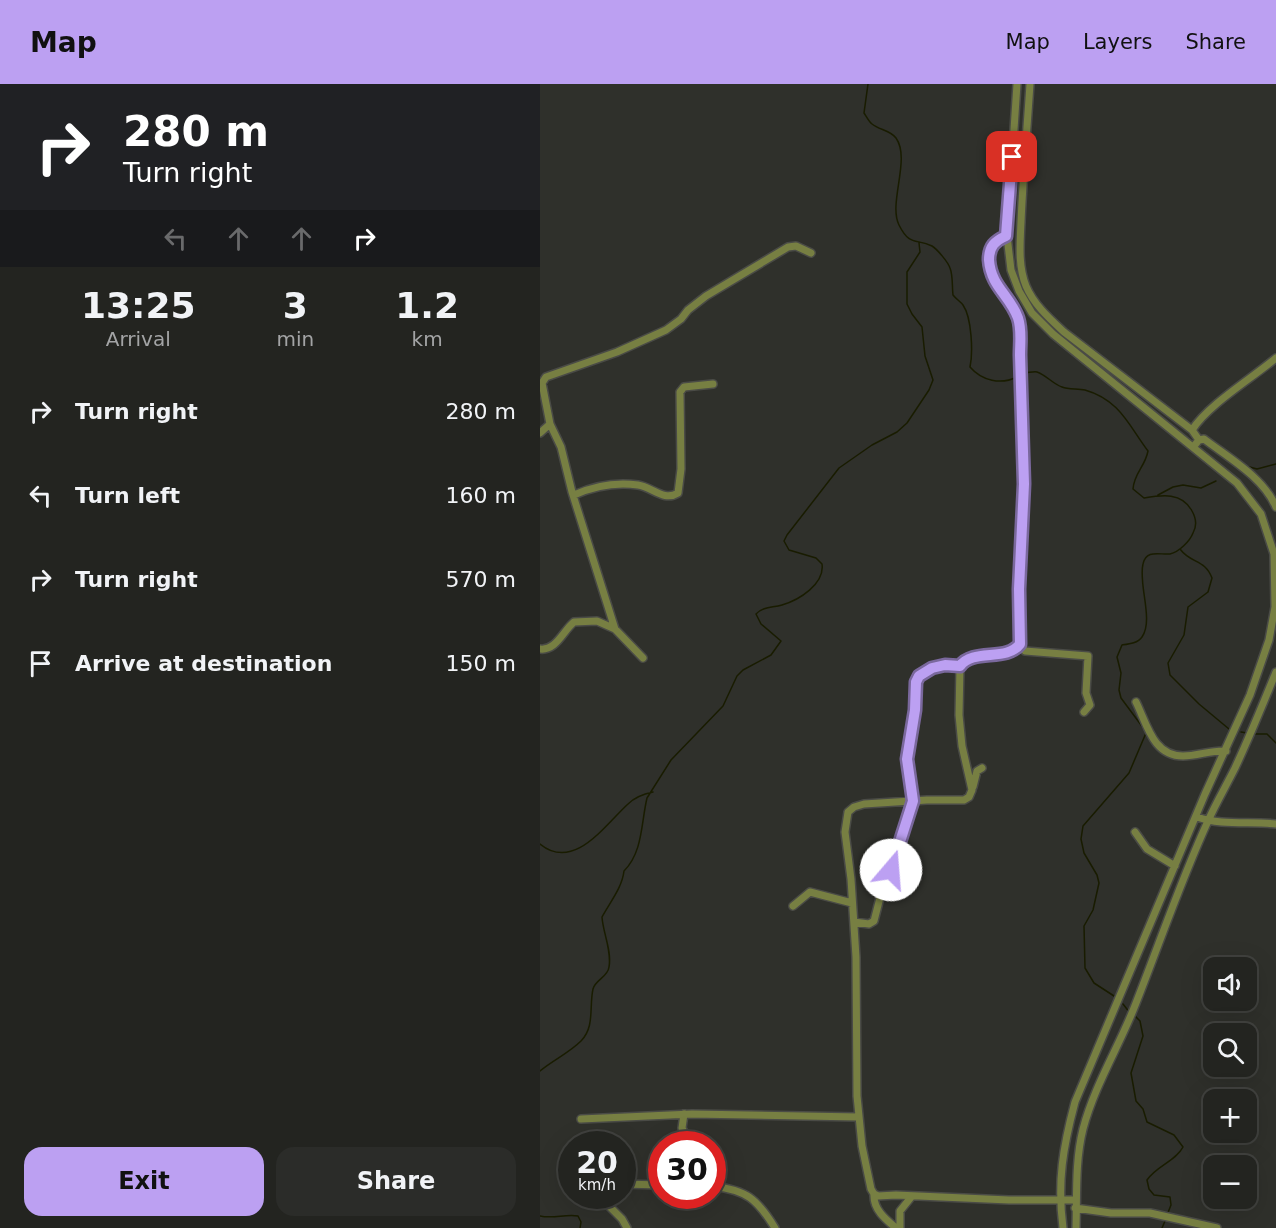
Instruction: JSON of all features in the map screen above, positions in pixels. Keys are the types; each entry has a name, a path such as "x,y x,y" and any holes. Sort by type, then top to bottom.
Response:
{"street":[{"path":"1017,84 1006,236 1011,270 1019,291 1032,313 1053,334 1196,443 1238,483 1261,514 1274,554 1276,578 1273,624 1250,696 1205,794 1075,1102 1063,1148 1060,1199 1063,1228"},
{"path":"1030,84 1020,246 1021,267 1026,286 1048,317 1064,332 1192,430 1196,443"},
{"path":"1006,236 995,241 989,254 990,271 994,281 1017,315 1021,333 1024,509 1019,589 1020,644 1025,651 1088,656 1086,693 1090,705 1084,712"},
{"path":"615,629 561,447 550,424 542,383 546,377 617,352 666,330 706,296 788,247 796,246 811,254"},
{"path":"1192,430 1220,402 1276,358"},
{"path":"574,495 595,486 624,485 639,485 669,497 678,493 681,469 680,392 684,387 713,384"},
{"path":"540,433 550,424"},
{"path":"1196,443 1204,440 1255,479 1268,493 1276,507"},
{"path":"540,650 553,647 574,622 597,621 615,629 643,658"},
{"path":"972,790 961,735 960,666 967,659 1014,651 1020,644"},
{"path":"854,922 869,924 874,921 882,890 889,876 913,801 907,759 915,710 916,682 919,676 932,668 945,665 960,666"},
{"path":"1076,1228 1075,1208 1080,1146 1089,1111 1129,1021 1208,821 1247,741 1276,672"},
{"path":"1136,702 1150,735 1163,750 1183,756 1210,751 1226,751"},
{"path":"912,1196 900,1210 898,1228 883,1218 873,1201 862,1146 855,1064 854,922 844,832 848,812 864,804 964,800 969,797 977,771 982,768"},
{"path":"1197,817 1208,821 1276,824"},
{"path":"1135,832 1147,849 1175,866"},
{"path":"793,906 810,892 852,903"},
{"path":"580,1119 684,1114 859,1117"},
{"path":"684,1114 684,1131"},
{"path":"726,1187 745,1192 761,1206 775,1228"},
{"path":"873,1194 1009,1200 1076,1200"},
{"path":"1075,1208 1111,1213 1150,1213 1217,1228"},
{"path":"612,1209 627,1228"}],"waterway":[{"path":"868,84 864,113 872,124 894,135 900,147 901,169 896,205 899,225 910,239 934,248 949,265 953,295 963,305 970,327 970,367 980,376 992,380 1005,381 1017,377"},
{"path":"540,1071 581,1041 588,1030 593,989 609,967 602,917 618,889 624,871 635,855 647,798 671,760 723,706 737,676 743,670 771,655 781,641 761,624 756,614 765,608 782,605 796,599 810,590 819,578 822,564 816,558 789,550 784,541 787,535 839,468 872,445 897,432 907,423 929,390 933,380 925,356 922,327 907,304 907,272 920,252 919,243"},
{"path":"1024,373 1037,372 1062,387 1082,389 1107,400 1129,423 1148,451 1135,479 1133,489 1144,498 1164,496 1177,498 1188,505 1194,516 1194,530 1184,546 1173,553 1154,554 1145,559 1142,572 1147,621 1145,630 1138,641 1122,645 1117,657 1121,673 1119,690 1121,698 1144,729"},
{"path":"1246,466 1257,469 1276,464"},
{"path":"1158,495 1173,487 1183,485 1201,488 1216,481"},
{"path":"1180,549 1184,554 1202,564 1212,578 1208,592 1188,607 1184,635 1168,663 1170,675 1199,704 1229,729"},
{"path":"1241,732 1247,733"},
{"path":"1114,996 1094,983 1085,968 1084,926 1093,910 1099,883 1084,853 1081,839 1083,826 1129,773 1146,733"},
{"path":"1254,734 1267,734 1276,743"},
{"path":"540,844 553,851 565,853 577,849 599,833 633,799 653,792"},
{"path":"1123,1004 1130,1013"},
{"path":"1135,1016 1140,1021 1143,1036 1131,1073 1136,1101 1143,1109 1147,1122 1174,1135 1183,1147 1176,1156 1155,1171 1147,1180 1149,1189 1154,1195 1170,1197 1171,1205 1167,1215"},
{"path":"540,1216 578,1216 581,1222 580,1228"},
{"path":"1162,1228 1165,1221"}],"route":[{"path":"891,870 913,801 907,759 915,710 916,682 919,676 932,668 945,665 960,666 967,659 1014,651 1021,640 1018,615 1024,509 1021,333 1017,315 994,281 990,271 989,254 995,241 1006,236 1012,157"}]}
